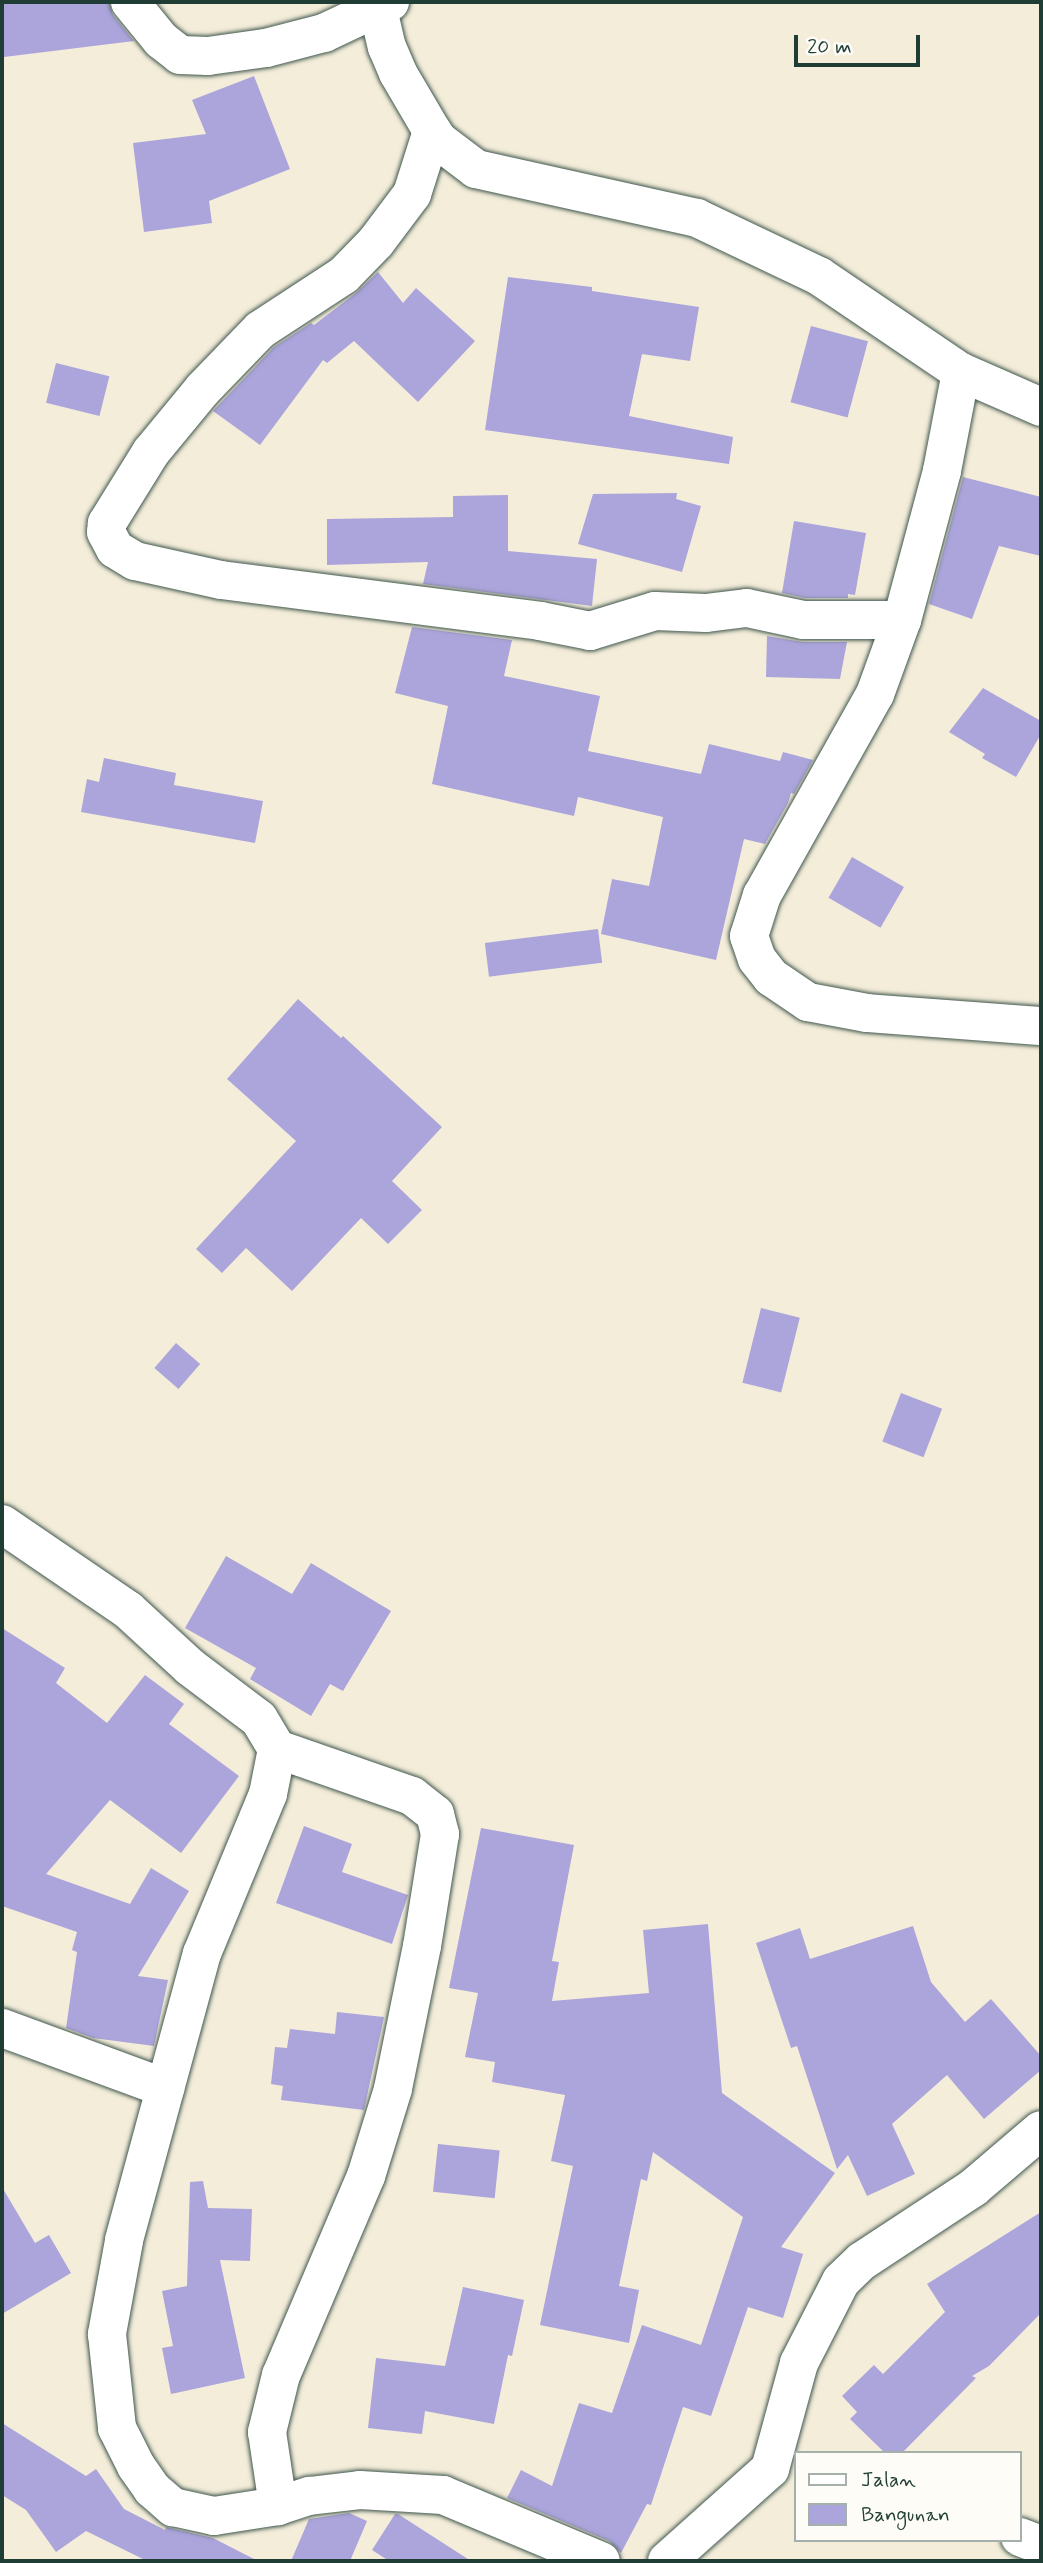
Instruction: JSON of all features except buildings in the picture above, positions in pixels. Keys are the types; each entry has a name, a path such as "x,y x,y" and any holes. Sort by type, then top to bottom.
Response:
{"street":[{"path":"130,2 161,40 180,55 208,56 266,48 324,33 384,5 387,47 398,73 439,141 476,169 697,218 819,276 961,372 1041,407"},
{"path":"432,131 412,194 376,242 344,275 260,330 203,389 151,452 107,523 106,532 116,549 135,561 220,580 540,621 590,631 655,611 706,612 747,608 803,620 902,620"},
{"path":"961,372 942,471 902,620 875,694 762,895 749,936 757,959 771,977 808,1002 867,1013 1041,1026"},
{"path":"2,1524 128,1610 190,1667 259,1719 277,1749 412,1796 435,1814 440,1834 427,1919 393,2089 366,2176 281,2375 267,2432 278,2506"},
{"path":"277,1749 268,1794 202,1953 124,2241 107,2334 117,2428 152,2489 173,2507 214,2516 278,2506 309,2496 359,2490 443,2495 601,2561"},
{"path":"2,2028 165,2088"},
{"path":"667,2561 783,2472 799,2363 841,2281 862,2261 973,2188 1041,2130"},
{"path":"1022,2538 1041,2545"}]}
